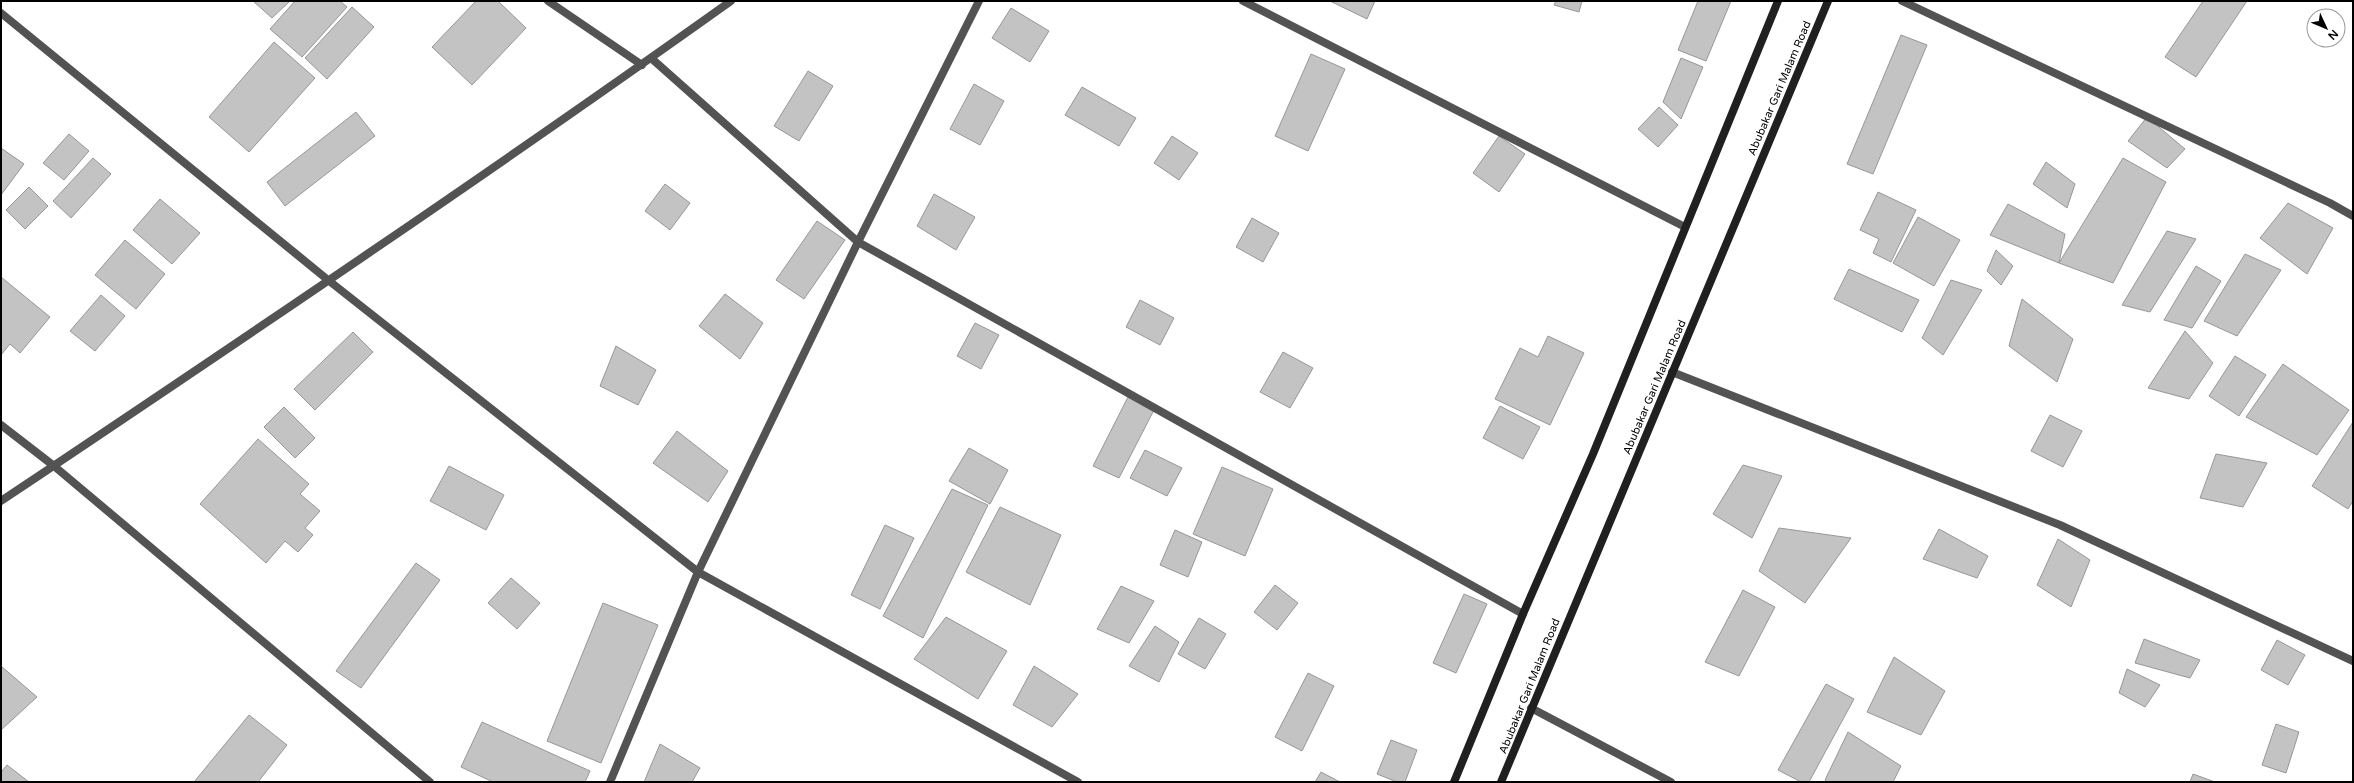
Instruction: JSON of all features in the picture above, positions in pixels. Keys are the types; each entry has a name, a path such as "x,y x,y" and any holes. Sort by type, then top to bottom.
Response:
{"street":[{"path":"548,1 642,65"},
{"path":"1,501 642,65 731,1"},
{"path":"610,782 698,572 858,242 979,1"},
{"path":"1243,1 1685,227"},
{"path":"1454,782 1523,614 1593,454 1778,1"},
{"name":"Abubakar Gari Malam Road","path":"1501,782 1828,1"},
{"path":"1902,1 2323,200 2353,216"},
{"path":"1,13 328,280 698,572 1078,782"},
{"path":"650,58 858,242 1523,614"},
{"path":"1672,372 2060,525 2353,661"},
{"path":"1,425 54,466 430,782"},
{"path":"1531,708 1670,782"}],"building":[{"path":"253,1 290,1 272,18"},
{"path":"295,1 340,1 347,7 302,57 270,29"},
{"path":"476,1 498,1 526,28 472,85 432,47"},
{"path":"1330,1 1375,1 1367,19"},
{"path":"1556,1 1582,1 1579,12 1554,5"},
{"path":"1698,1 1731,1 1706,61 1678,50"},
{"path":"2203,1 2247,1 2196,77 2165,57"},
{"path":"352,7 374,27 327,79 305,58"},
{"path":"1011,8 1049,31 1030,62 992,38"},
{"path":"1901,35 1927,45 1873,174 1847,164"},
{"path":"274,42 315,78 249,152 209,117"},
{"path":"1311,54 1345,69 1308,151 1275,136"},
{"path":"1681,58 1703,67 1681,119 1663,102"},
{"path":"808,71 833,86 799,141 774,126"},
{"path":"974,84 1004,101 980,145 950,129"},
{"path":"1082,87 1136,118 1119,146 1065,115"},
{"path":"1659,107 1678,125 1658,147 1638,129"},
{"path":"356,112 375,136 285,206 267,182"},
{"path":"2147,117 2185,149 2167,168 2128,141"},
{"path":"69,134 89,151 64,180 43,163"},
{"path":"1172,136 1198,153 1179,180 1154,163"},
{"path":"1499,136 1525,154 1499,192 1473,173"},
{"path":"1,148 24,164 1,195"},
{"path":"93,158 111,174 71,218 53,201"},
{"path":"2123,158 2166,182 2113,283 2059,263"},
{"path":"2046,162 2075,184 2067,208 2033,184"},
{"path":"665,184 690,203 670,230 645,211"},
{"path":"29,187 48,206 25,229 6,210"},
{"path":"1878,192 1916,210 1891,262 1873,253 1879,239 1860,230"},
{"path":"934,194 975,217 956,250 917,226"},
{"path":"160,199 200,233 172,264 133,230"},
{"path":"2288,203 2333,228 2307,274 2260,238"},
{"path":"2008,204 2065,234 2059,263 1990,235"},
{"path":"1918,217 1960,240 1934,286 1893,263"},
{"path":"1252,218 1279,233 1263,262 1236,247"},
{"path":"817,221 845,240 804,299 776,280"},
{"path":"2167,231 2196,239 2150,312 2122,305"},
{"path":"125,240 165,274 136,309 95,275"},
{"path":"1996,250 2013,266 2001,285 1987,271"},
{"path":"2245,254 2281,270 2237,336 2204,321"},
{"path":"2196,266 2221,281 2192,328 2164,320"},
{"path":"1849,269 1919,300 1902,332 1834,299"},
{"path":"1,277 50,317 20,353 10,344 1,355"},
{"path":"1951,280 1982,290 1943,355 1922,338"},
{"path":"725,294 763,323 740,359 699,326"},
{"path":"101,295 125,316 95,351 70,331"},
{"path":"2022,299 2073,339 2057,382 2009,346"},
{"path":"1140,300 1174,318 1160,345 1126,327"},
{"path":"975,323 999,335 981,369 957,356"},
{"path":"2185,331 2213,363 2189,399 2148,388"},
{"path":"353,332 373,352 315,410 294,389"},
{"path":"1548,336 1584,353 1550,425 1495,399 1520,348 1538,357"},
{"path":"616,346 656,370 638,405 600,386"},
{"path":"1283,352 1313,368 1290,408 1260,392"},
{"path":"2235,356 2266,375 2239,416 2209,396"},
{"path":"2283,364 2349,410 2317,455 2246,417"},
{"path":"1128,397 1154,410 1119,478 1093,466"},
{"path":"1500,406 1540,427 1523,459 1483,438"},
{"path":"284,407 315,438 295,458 264,427"},
{"path":"2050,415 2082,431 2063,467 2031,451"},
{"path":"2353,422 2353,501 2348,509 2312,486"},
{"path":"677,431 728,471 708,502 653,463"},
{"path":"258,439 309,484 300,494 320,511 305,528 313,535 298,552 285,541 266,563 200,504"},
{"path":"969,448 1008,470 990,504 949,481"},
{"path":"1145,450 1182,468 1167,496 1130,478"},
{"path":"2216,454 2267,463 2243,507 2200,498"},
{"path":"1743,465 1782,476 1752,538 1713,514"},
{"path":"449,466 504,495 486,530 430,501"},
{"path":"1222,467 1273,489 1245,556 1193,534"},
{"path":"952,489 988,505 923,638 883,616"},
{"path":"1000,507 1061,535 1030,605 966,572"},
{"path":"885,525 914,538 880,609 851,595"},
{"path":"1779,528 1851,538 1805,603 1759,571"},
{"path":"1939,529 1988,556 1977,578 1923,559"},
{"path":"1175,530 1202,542 1188,577 1160,565"},
{"path":"2058,539 2090,560 2071,607 2037,585"},
{"path":"416,563 440,580 361,688 336,671"},
{"path":"511,578 540,603 517,629 488,603"},
{"path":"1275,585 1298,603 1277,630 1254,612"},
{"path":"1121,586 1154,601 1129,643 1097,629"},
{"path":"1743,590 1775,607 1739,676 1705,662"},
{"path":"1464,594 1487,604 1456,673 1433,663"},
{"path":"603,603 658,625 601,763 547,741"},
{"path":"946,617 1007,651 978,699 914,659"},
{"path":"1199,618 1226,634 1205,669 1178,654"},
{"path":"1155,626 1179,642 1159,682 1129,666"},
{"path":"2144,639 2200,660 2190,678 2135,663"},
{"path":"2277,640 2305,655 2288,685 2261,670"},
{"path":"1894,657 1945,691 1921,735 1867,712"},
{"path":"1,666 37,697 1,730"},
{"path":"1034,666 1078,694 1052,727 1013,705"},
{"path":"2127,669 2160,685 2145,707 2119,693"},
{"path":"1308,673 1334,686 1302,751 1275,737"},
{"path":"1826,684 1854,699 1809,782 1801,782 1778,770"},
{"path":"249,715 287,745 258,782 194,782"},
{"path":"482,722 590,771 585,782 493,782 461,767"},
{"path":"2276,724 2299,732 2286,773 2262,765"},
{"path":"1848,732 1901,766 1893,782 1828,782 1825,780"},
{"path":"1391,740 1417,750 1405,782 1397,782 1377,774"},
{"path":"660,744 700,768 692,782 644,782"},
{"path":"7,765 29,782 1,782 1,772"},
{"path":"1321,772 1340,782 1315,782"},
{"path":"2193,774 2215,782 2190,782"}]}
